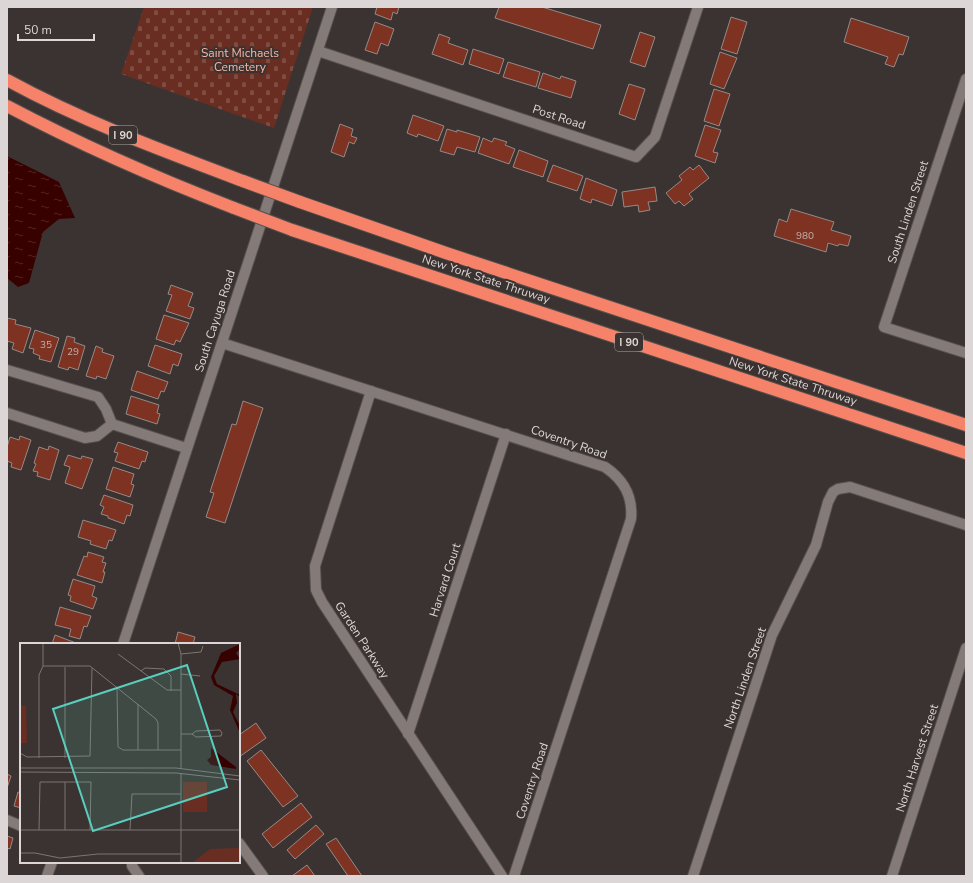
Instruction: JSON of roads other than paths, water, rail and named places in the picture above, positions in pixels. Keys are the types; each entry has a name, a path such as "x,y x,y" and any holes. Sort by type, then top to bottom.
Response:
{"highway":[{"name":"New York State Thruway","path":"7,80 32,94 153,148 300,202 461,258 966,425"},
{"name":"New York State Thruway","path":"7,106 64,136 156,178 292,230 966,453"}],"street":[{"name":"South Cayuga Road","path":"123,643 186,448 332,7"},
{"name":"Post Road","path":"318,51 636,157 655,138 698,7"},
{"name":"South Linden Street","path":"966,79 884,327 966,353"},
{"name":"Coventry Road","path":"222,343 605,467 623,483 628,491 632,511 632,520 514,876"},
{"path":"7,370 98,397 106,409 112,424"},
{"name":"Garden Parkway","path":"370,391 318,555 314,579 322,602 502,876"},
{"path":"7,412 85,438 97,436 112,424"},
{"path":"112,424 186,448"},
{"name":"Harvard Court","path":"408,734 506,434"},
{"name":"North Linden Street","path":"693,876 772,635 816,545 828,502 833,492 838,489 850,487 966,525"},
{"name":"North Harvest Street","path":"892,876 966,648"},
{"path":"7,820 20,826"},
{"path":"240,844 263,876"},
{"path":"47,876 52,863"},
{"path":"132,863 132,866 139,876"}],"water":[{"path":"7,156 59,182 75,218 59,219 43,232 29,283 18,287 7,278"}],"park label":[{"name":"Saint Michaels Cemetery","path":"240,60"}]}
